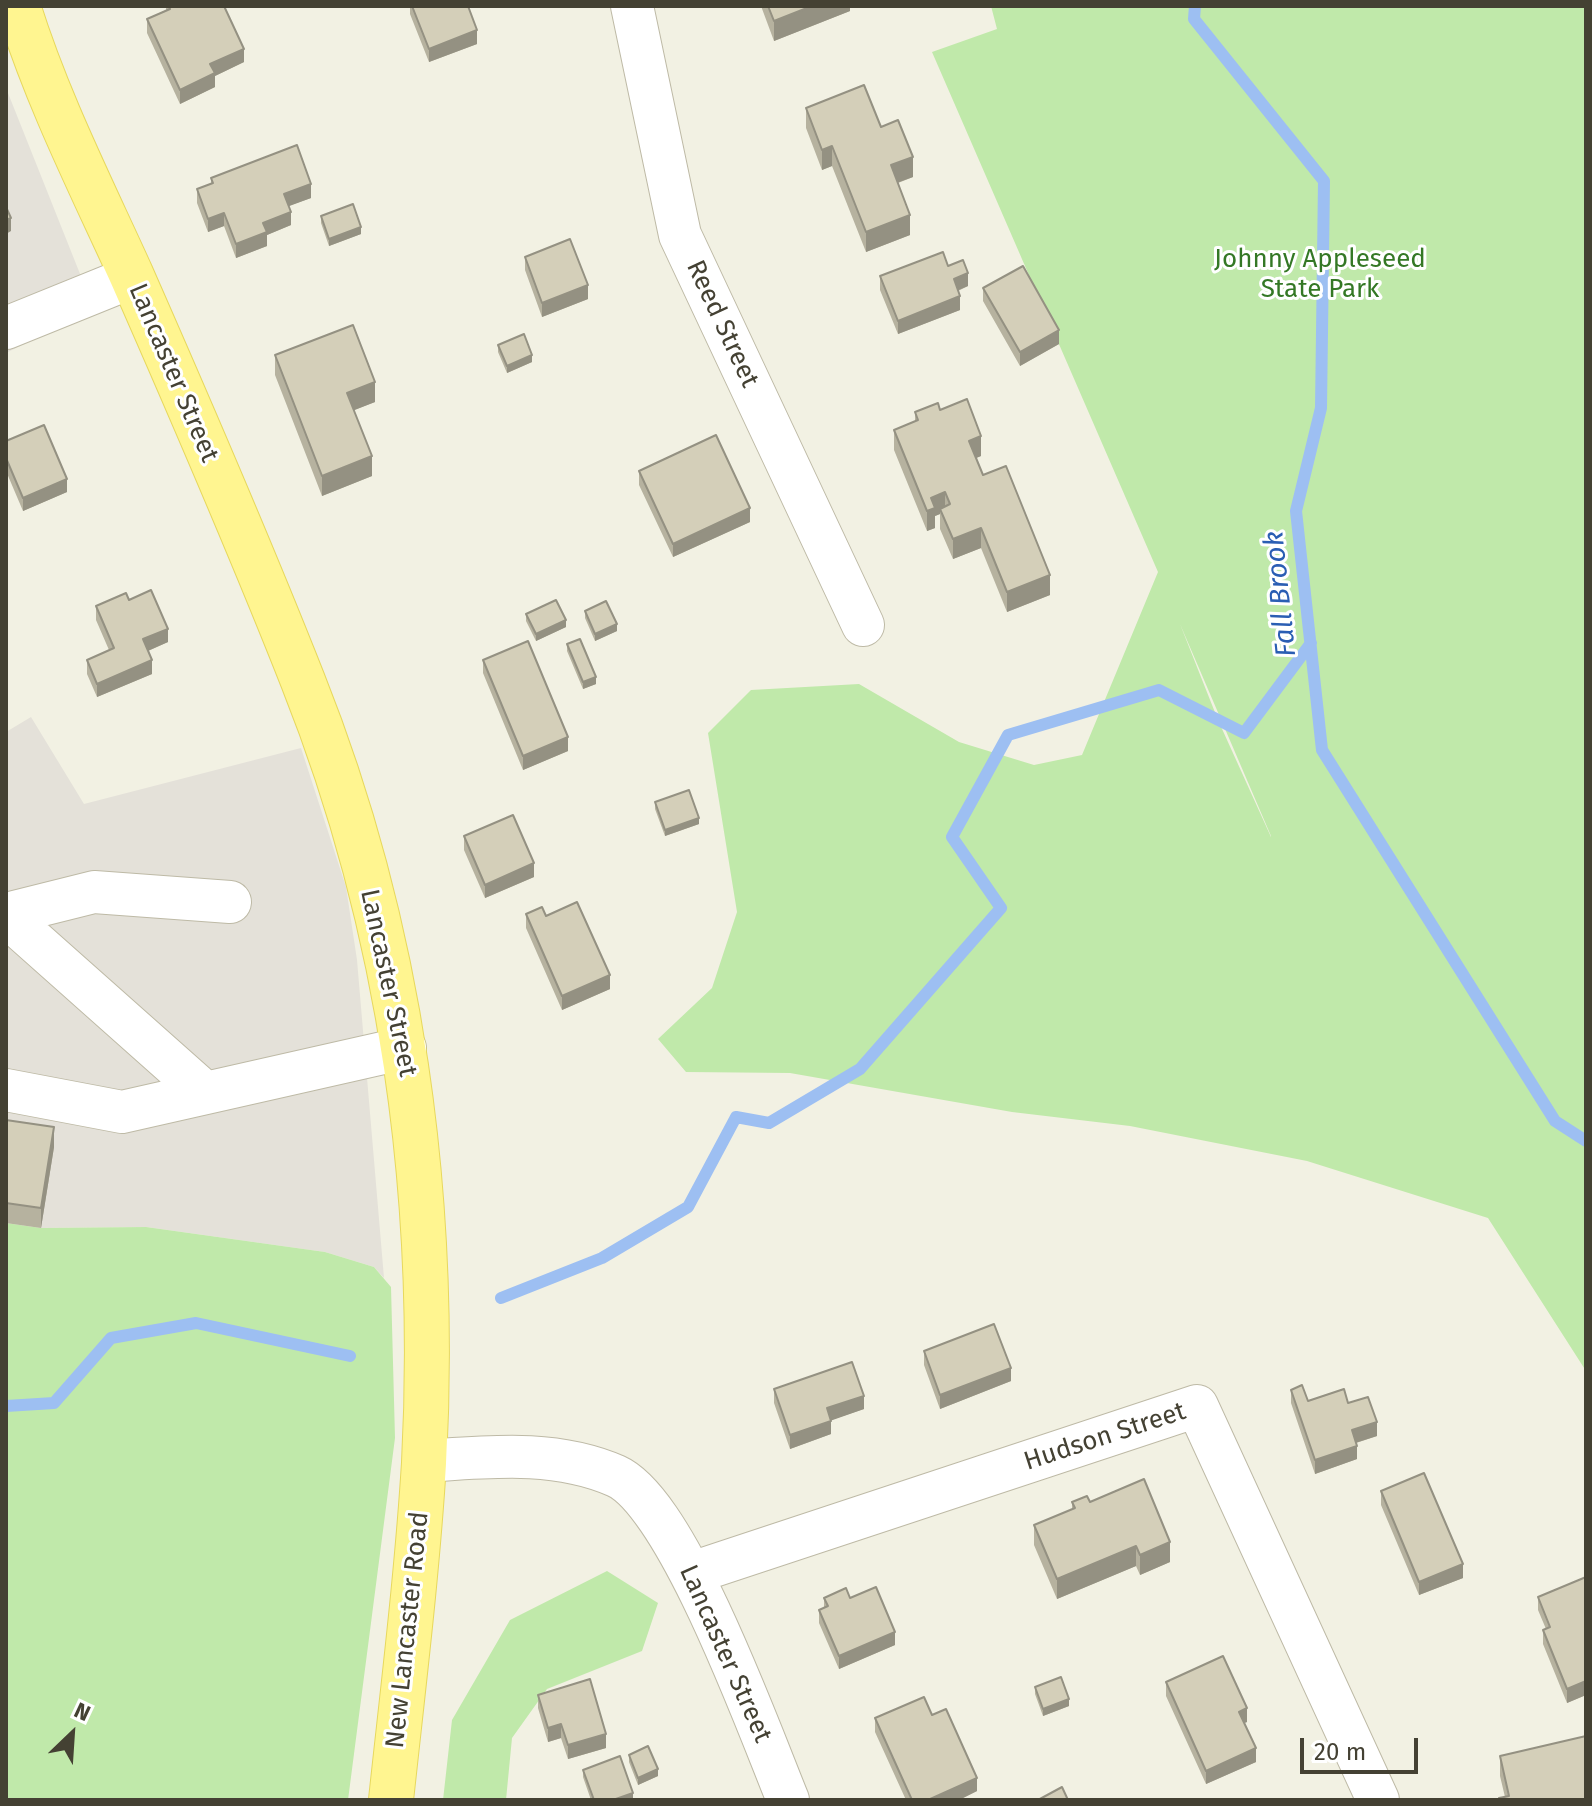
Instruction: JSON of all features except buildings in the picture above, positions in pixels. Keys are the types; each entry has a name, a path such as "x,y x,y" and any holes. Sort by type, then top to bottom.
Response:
{"main road":[{"name":"Lancaster Street","path":"18,6 59,117 132,277 304,683 334,766 383,935 405,1048 422,1196 426,1372 424,1461"},
{"name":"New Lancaster Road","path":"391,1800 424,1461"}],"street":[{"name":"Reed Street","path":"632,6 680,235 863,625"},
{"path":"6,328 132,277"},
{"path":"6,915 94,892 230,902"},
{"path":"6,915 204,1092"},
{"path":"6,1090 122,1112 405,1048"},
{"name":"Hudson Street","path":"692,1573 1197,1406 1378,1800"},
{"name":"Lancaster Street","path":"424,1461 528,1455 574,1463 619,1477 653,1513 692,1573 788,1800"}],"shaded area":[{"path":"6,88 94,309 6,353"},
{"path":"31,717 84,804 301,748 346,887 357,960 384,1278 374,1267 325,1252 146,1227 41,1228 6,1223 6,732"}],"green space":[{"name":"Johnny Appleseed State Park","path":"991,6 1586,6 1586,1371 1488,1218 1307,1161 1130,1126 1012,1112 790,1073 686,1072 658,1039 712,988 737,912 708,733 751,690 859,684 959,742 1034,765 1082,755 1158,572 932,52 997,29","holes":["1180,624 1271,837 1218,720"]},
{"path":"6,1223 41,1228 146,1227 325,1252 374,1267 391,1287 395,1438 348,1800 6,1800"},
{"path":"607,1571 658,1603 642,1651 547,1689 512,1738 506,1800 443,1800 452,1720 510,1620"}],"waterway":[{"name":"Fall Brook","path":"1195,6 1194,19 1324,181 1321,408 1296,511 1322,750 1555,1121 1586,1141"},
{"path":"501,1298 602,1258 688,1207 736,1117 769,1123 860,1069 1001,908 952,837 1008,735 1159,690 1244,733 1311,643"},
{"path":"6,1406 54,1403 111,1338 196,1323 350,1356"}]}
